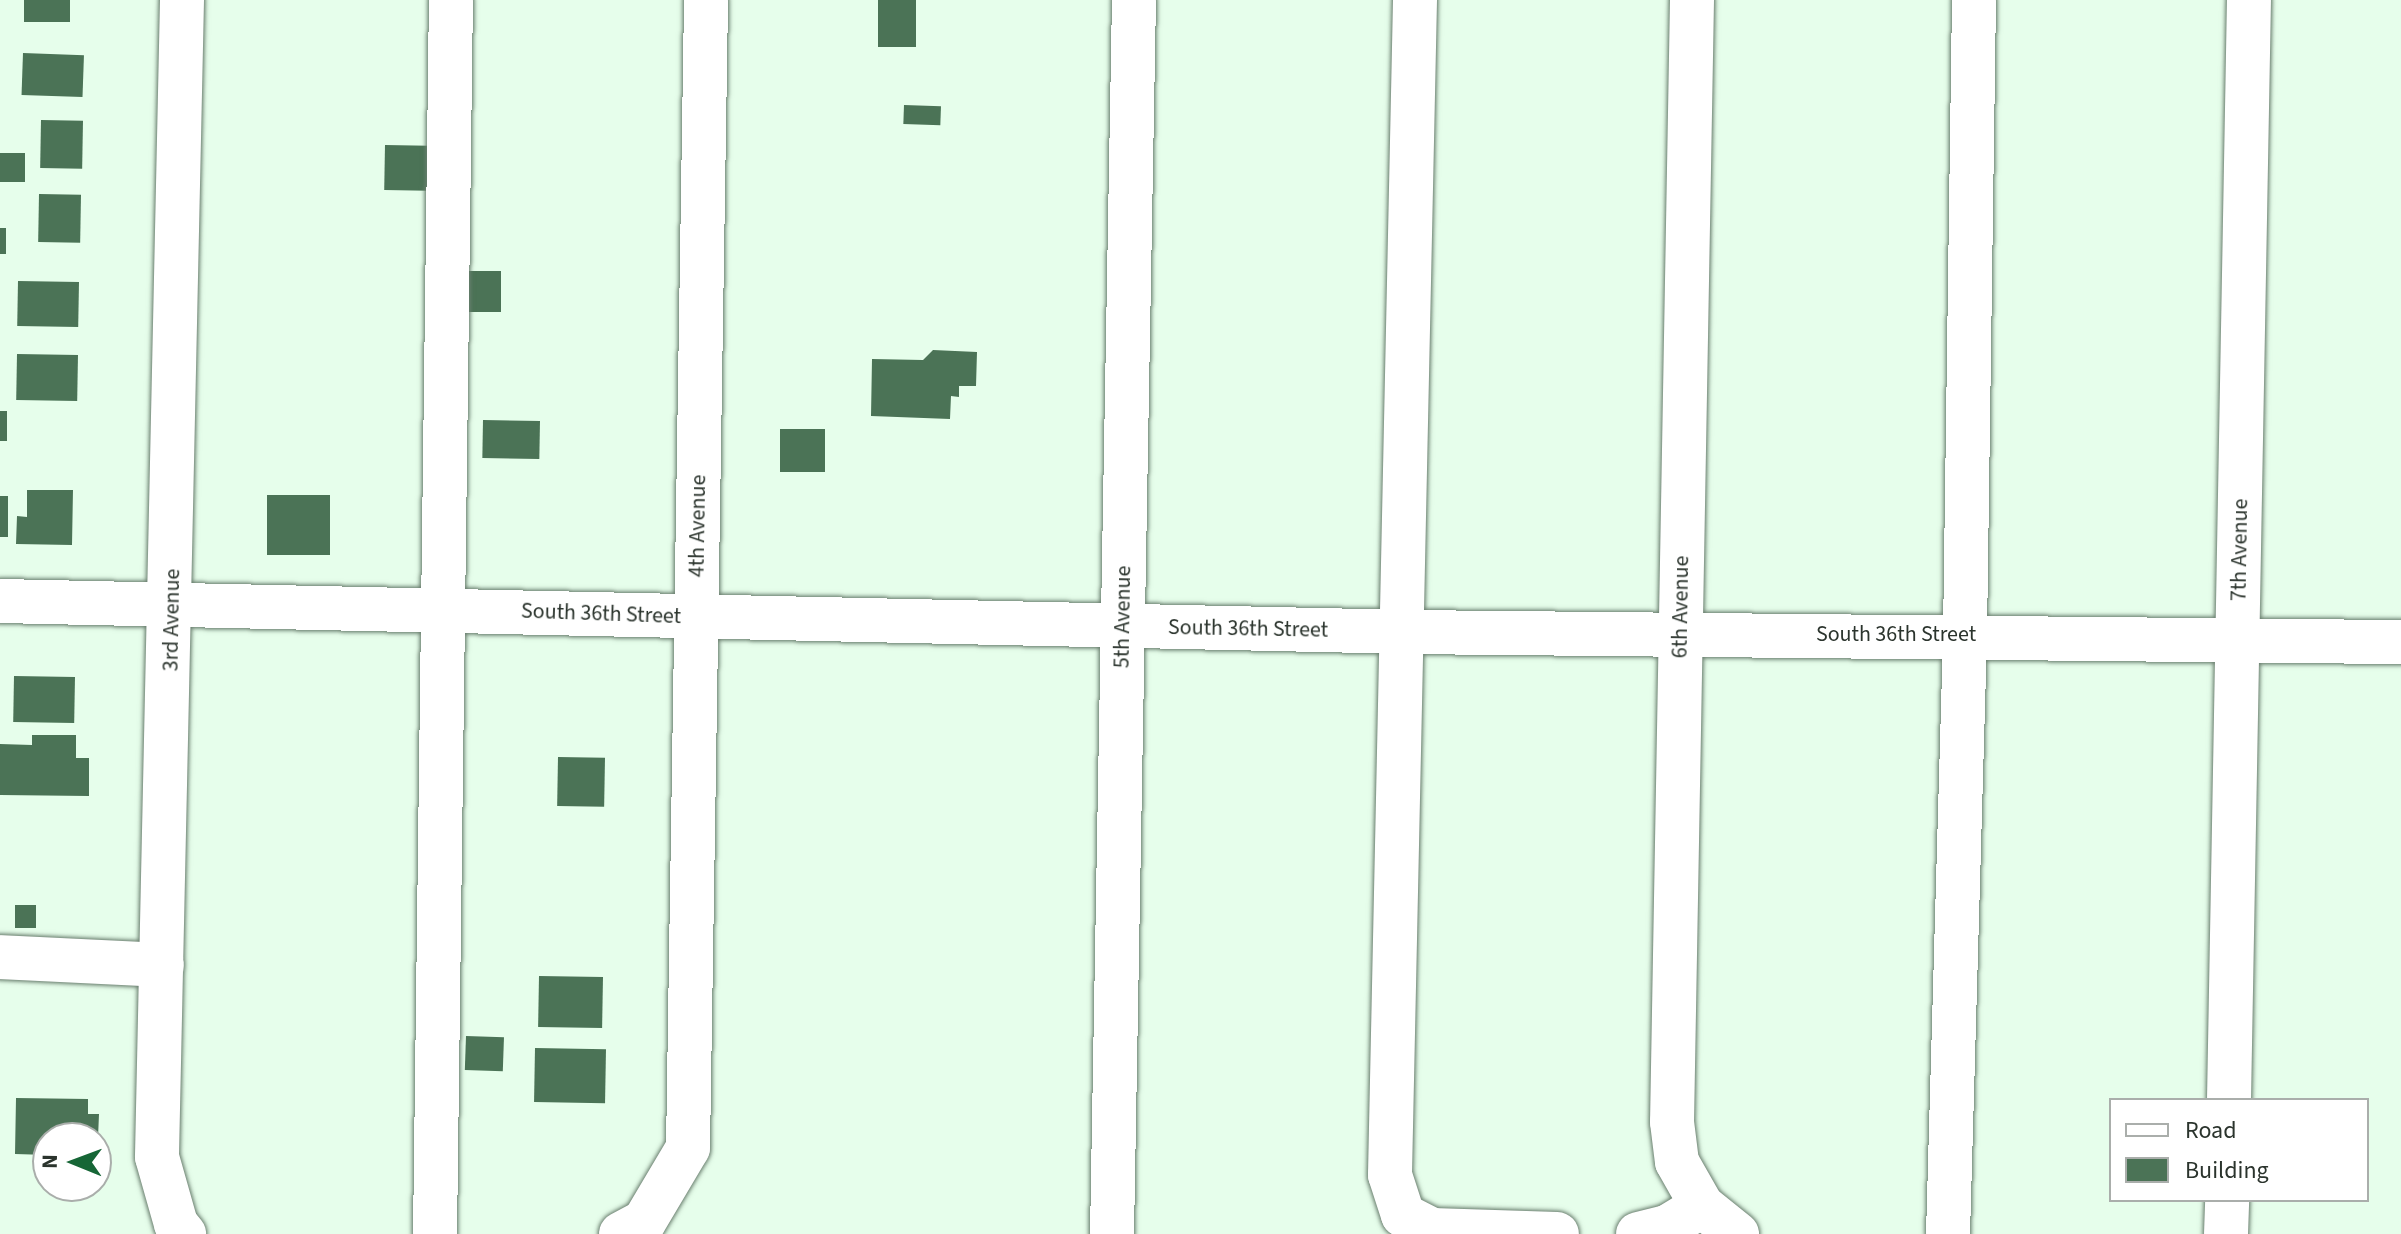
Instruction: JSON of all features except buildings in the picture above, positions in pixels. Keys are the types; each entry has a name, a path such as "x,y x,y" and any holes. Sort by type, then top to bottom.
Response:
{"street":[{"name":"3rd Avenue","path":"182,0 172,604 157,1157 176,1224 184,1234"},
{"path":"435,1234 451,0"},
{"name":"4th Avenue","path":"621,1234 644,1222 688,1148 706,0"},
{"name":"5th Avenue","path":"1112,1234 1134,0"},
{"path":"1415,0 1405,632 1390,1175 1403,1215 1432,1230 1557,1234"},
{"name":"6th Avenue","path":"1692,0 1672,1122 1677,1162 1702,1206"},
{"path":"1948,1234 1965,635 1974,0"},
{"name":"7th Avenue","path":"2229,1098 2249,0"},
{"name":"South 36th Street","path":"0,601 1405,632 1965,635 2401,642"},
{"path":"0,957 162,965"},
{"path":"2226,1234 2227,1202"},
{"path":"1638,1234 1667,1227 1702,1206 1737,1234"}]}
